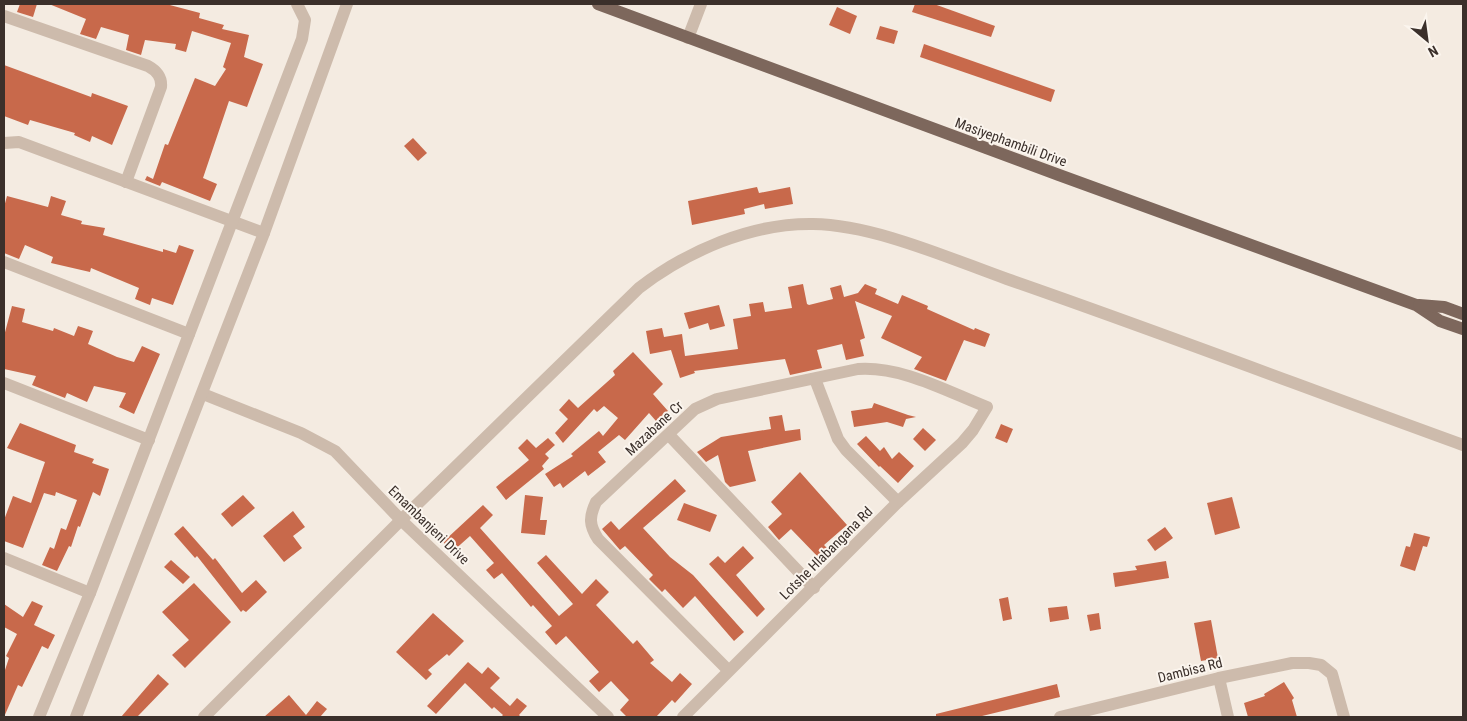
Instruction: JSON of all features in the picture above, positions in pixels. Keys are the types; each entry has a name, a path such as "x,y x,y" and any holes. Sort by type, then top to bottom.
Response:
{"main road":[{"name":"Masiyephambili Drive","path":"598,4 1416,305 1440,321 1463,329"},
{"name":"Masiyephambili Drive","path":"1416,305 1444,308 1463,314"}],"street":[{"path":"39,717 90,593 302,39 305,20 297,4"},
{"path":"76,717 203,394 347,4"},
{"path":"688,38 701,4"},
{"path":"4,16 148,66 156,71 161,80 161,87 126,182"},
{"path":"4,143 19,142 264,233"},
{"path":"204,717 401,520 646,282 666,267 685,258 739,236 781,225 816,224 860,228 1033,288 1463,445"},
{"path":"4,262 189,334"},
{"name":"Mazabane Cr","path":"728,670 598,539 592,530 590,520 596,502 696,409 705,403 858,369 876,368 908,376 987,406"},
{"path":"815,378 838,439 846,450 898,502"},
{"path":"4,383 149,440"},
{"name":"Emambanjeni Drive","path":"203,394 301,432 335,451 401,520 608,717"},
{"name":"Lotshe Hlabangana Rd","path":"683,717 898,502 962,443 973,430 987,406"},
{"path":"669,435 814,588"},
{"path":"4,558 90,593"},
{"name":"Dambisa Rd","path":"1060,717 1219,678 1292,663 1321,665 1328,669 1336,682 1344,717"},
{"path":"1219,678 1228,717"}],"building":[{"path":"20,4 37,4 33,17 17,12"},
{"path":"49,4 166,4 200,13 199,18 224,25 222,29 249,35 244,57 263,64 247,107 229,101 203,178 217,184 210,201 162,182 160,186 145,180 147,176 153,179 165,144 168,145 195,78 215,86 226,69 223,67 231,43 192,31 186,52 175,49 176,44 145,40 141,55 126,50 129,35 101,27 96,39 80,34 86,19"},
{"path":"915,4 934,4 995,26 991,37 912,12"},
{"path":"837,7 857,16 850,34 829,25"},
{"path":"880,26 898,31 894,44 876,39"},
{"path":"924,44 1055,90 1051,102 920,57"},
{"path":"4,65 91,97 92,93 128,106 112,145 92,136 90,142 74,135 75,133 30,120 28,125 4,116"},
{"path":"413,138 427,153 418,161 404,146"},
{"path":"757,187 759,193 790,187 793,204 765,209 764,204 744,209 745,214 692,225 688,201"},
{"path":"7,196 48,207 51,196 66,201 61,215 82,221 81,224 105,228 103,235 163,252 163,249 176,253 179,245 194,250 173,305 152,298 150,305 135,299 139,288 91,268 90,272 51,263 53,257 25,245 19,259 4,253 4,207"},
{"path":"803,284 807,304 809,305 833,299 830,288 841,285 844,297 858,293 865,284 877,289 875,294 898,304 902,295 928,306 927,309 974,330 975,328 990,334 985,347 964,340 946,381 914,369 922,357 881,338 892,316 855,301 865,338 860,340 864,356 846,360 842,344 817,350 822,368 790,375 785,359 694,371 695,373 680,378 671,350 650,354 646,331 662,328 664,337 682,334 685,356 738,349 733,319 751,316 749,304 763,302 765,312 792,308 788,287"},
{"path":"719,305 725,326 710,330 708,323 689,329 684,313"},
{"path":"12,306 25,309 22,322 53,331 54,328 74,336 78,326 93,331 88,344 117,357 134,362 142,346 160,354 134,414 119,407 126,393 94,386 87,402 67,393 65,398 32,385 36,376 4,369 4,336"},
{"path":"633,352 663,384 653,394 668,411 656,421 649,413 625,440 619,435 598,452 606,462 588,476 585,471 563,488 560,483 554,487 545,474 573,456 571,454 599,431 603,436 618,418 604,406 597,412 594,409 563,443 555,433 568,419 559,410 569,399 578,408 615,375 613,371"},
{"path":"874,403 916,417 906,419 903,427 887,422 854,427 851,411 872,408"},
{"path":"782,415 785,431 800,429 801,440 748,451 756,481 730,487 725,482 718,455 706,462 697,452 721,437 771,429 769,417"},
{"path":"20,423 76,445 74,452 94,459 92,463 109,469 100,496 93,492 71,547 69,546 57,571 42,565 50,547 54,549 61,528 66,530 77,500 56,492 55,496 44,493 23,548 4,541 4,520 13,496 31,503 45,462 7,448"},
{"path":"1001,424 1013,429 1007,443 995,438"},
{"path":"923,428 936,440 925,451 913,439"},
{"path":"866,436 880,451 884,447 892,459 899,452 914,466 898,483 879,467 857,444"},
{"path":"548,438 555,445 545,454 549,458 542,466 544,469 506,500 496,487 529,460 518,448 527,439 536,448"},
{"path":"800,472 847,525 824,545 829,550 820,559 791,529 779,540 768,527 782,514 771,502"},
{"path":"675,479 686,491 643,528 670,557 693,575 744,632 734,641 695,596 683,608 665,589 662,592 649,579 653,575 625,546 620,550 602,529 611,521 619,530"},
{"path":"243,495 255,508 232,527 221,514"},
{"path":"525,495 543,497 540,520 547,520 545,535 521,533"},
{"path":"1232,497 1240,528 1215,535 1207,503"},
{"path":"684,503 717,515 710,532 677,520"},
{"path":"483,505 493,515 480,528 559,616 573,604 537,563 546,555 582,594 596,579 609,592 596,605 633,644 637,640 654,660 650,663 672,682 680,673 692,684 675,703 672,700 656,717 627,717 620,710 629,700 611,681 599,692 589,681 599,672 566,636 556,645 545,632 552,626 533,605 531,607 502,573 494,579 486,570 494,563 470,536 452,552 443,542"},
{"path":"293,511 305,527 293,536 302,548 284,562 263,536"},
{"path":"183,526 213,560 215,558 242,593 256,580 267,592 246,612 243,610 241,612 197,556 195,558 174,534"},
{"path":"1165,527 1173,538 1155,551 1147,540"},
{"path":"1414,533 1430,537 1427,547 1423,546 1415,571 1400,566 1406,546 1410,547"},
{"path":"743,546 754,558 736,575 765,609 757,617 709,564 718,556 725,563"},
{"path":"171,560 190,577 183,584 164,567"},
{"path":"1166,561 1169,578 1115,587 1113,573 1137,570 1135,566"},
{"path":"194,583 231,622 185,668 172,655 189,640 162,612"},
{"path":"1008,597 1012,619 1003,621 999,599"},
{"path":"32,601 43,606 34,625 55,635 48,649 42,646 22,687 18,685 4,717 4,673 9,658 6,656 17,634 4,627 4,604 23,617"},
{"path":"1067,606 1069,619 1050,622 1048,608"},
{"path":"433,613 464,641 449,656 447,654 428,670 432,674 426,680 396,652"},
{"path":"1099,613 1101,629 1090,631 1087,615"},
{"path":"1211,620 1218,658 1201,661 1194,623"},
{"path":"468,662 482,674 488,667 500,678 490,688 510,706 517,698 527,706 519,715 521,717 501,717 503,715 494,707 492,709 465,683 436,714 427,706"},
{"path":"158,674 169,684 137,717 121,717"},
{"path":"1284,682 1294,698 1292,700 1297,717 1248,717 1244,703 1265,696 1264,694"},
{"path":"1057,684 1060,697 978,717 936,717 936,714"},
{"path":"289,695 306,715 317,701 327,709 320,717 264,717"}]}
